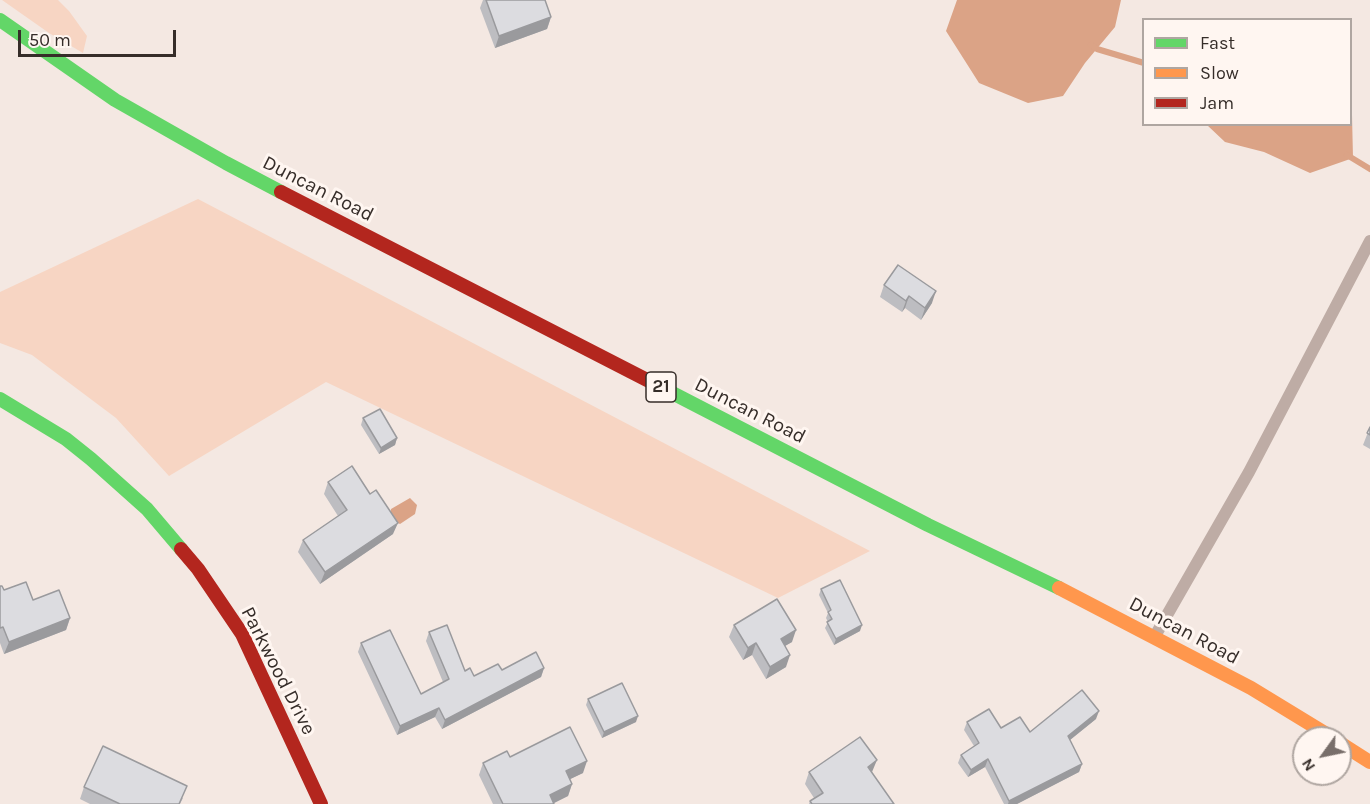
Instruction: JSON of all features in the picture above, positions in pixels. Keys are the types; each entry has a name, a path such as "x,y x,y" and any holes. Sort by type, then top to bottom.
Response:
{"main road":[{"name":"Duncan Road","path":"0,20 115,100 226,164 928,525 1087,601 1251,688 1313,726"},
{"name":"Parkwood Drive","path":"0,399 66,439 91,459 147,509 198,569 242,634 321,804"},
{"path":"1352,751 1370,762"}],"lane":[{"path":"1154,637 1249,472 1370,241"}],"shaded area":[{"path":"2,0 58,0 87,36 83,53 49,33"},
{"path":"957,0 1121,0 1115,27 1085,63 1063,96 1028,103 979,83 946,31"},
{"path":"1352,115 1353,158 1310,173 1264,152 1225,142 1208,126 1352,126"},
{"path":"198,199 870,551 778,598 326,382 169,476 116,418 32,355 0,343 0,292"},
{"path":"410,498 417,505 415,514 400,524 390,519 391,509"}],"building":[{"path":"486,0 545,0 551,17 499,36"},
{"path":"898,265 936,291 925,308 909,296 906,301 884,285"},
{"path":"380,409 397,438 381,448 363,418"},
{"path":"352,466 370,494 376,490 398,523 325,572 303,540 347,510 328,482"},
{"path":"840,580 862,625 836,639 827,622 832,619 828,612 831,610 821,589"},
{"path":"26,582 33,600 59,590 70,618 9,642 3,627 0,628 0,586 4,590"},
{"path":"777,599 796,630 781,639 790,655 770,667 756,643 748,648 734,625"},
{"path":"447,625 465,671 470,668 474,676 498,664 502,670 536,652 544,668 445,720 439,708 400,726 361,643 390,630 421,694 449,679 429,632"},
{"path":"622,683 638,716 604,732 588,699"},
{"path":"1082,690 1099,711 1068,736 1082,764 1009,801 988,759 971,770 961,755 979,743 967,722 989,709 1001,728 1020,717 1030,732"},
{"path":"570,727 587,761 566,771 572,784 550,795 554,804 503,804 483,763 507,751 510,757"},
{"path":"860,737 877,760 868,767 894,804 812,804 810,801 823,793 809,772"},
{"path":"103,746 187,786 179,804 120,804 84,787"}],"waterway":[{"path":"1091,45 1097,49 1142,62"},
{"path":"1347,155 1370,169"}],"traffic: fast":[{"path":"0,20 115,100 281,192"},
{"path":"651,382 928,525 1059,588"},
{"path":"0,399 66,439 91,459 147,509 181,549"}],"traffic: slow":[{"path":"1059,588 1251,688 1313,726"},
{"path":"1352,751 1370,762"}],"traffic: jam":[{"path":"281,192 651,382"},
{"path":"181,549 198,569 242,634 321,804"}]}
